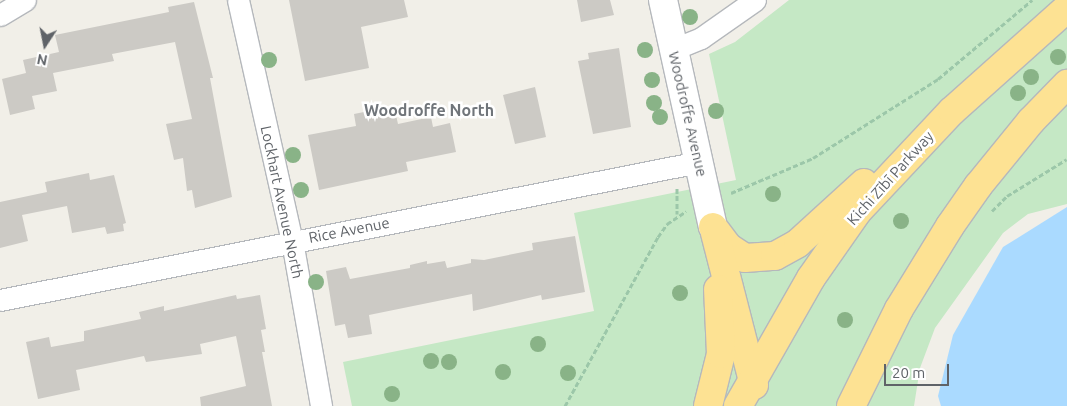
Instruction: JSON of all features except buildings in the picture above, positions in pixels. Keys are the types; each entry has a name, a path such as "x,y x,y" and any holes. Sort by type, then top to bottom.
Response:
{"highway":[{"name":"Kichi Zībī Parkway","path":"738,406 811,278 857,212 952,111 1067,8"},
{"path":"851,406 899,309 950,226 983,179 1067,84"},
{"path":"713,227 728,247 745,258 764,259 787,250 952,111"},
{"path":"713,227 753,378 758,406"},
{"path":"708,406 719,374 722,341 713,227"}],"main road":[{"name":"Woodroffe Avenue","path":"663,0 713,227"}],"street":[{"path":"0,15 25,0"},
{"name":"Lockhart Avenue North","path":"238,0 292,241 321,406"},
{"path":"674,49 701,38 755,0"},
{"name":"Rice Avenue","path":"0,300 699,162"}],"path":[{"path":"725,195 812,158 938,79 1032,0"},
{"path":"989,215 1007,196 1067,160"},
{"path":"566,406 654,243 677,215 677,185"}],"green space":[{"path":"789,0 1067,0 1067,204 1028,214 1003,233 935,328 920,368 914,406 352,406 343,362 594,311 574,213 736,180 709,54 735,42"}],"water":[{"path":"1067,207 1067,406 941,406 938,396 953,335 1003,247"}],"district":[{"name":"Woodroffe North","path":"429,110"}]}
